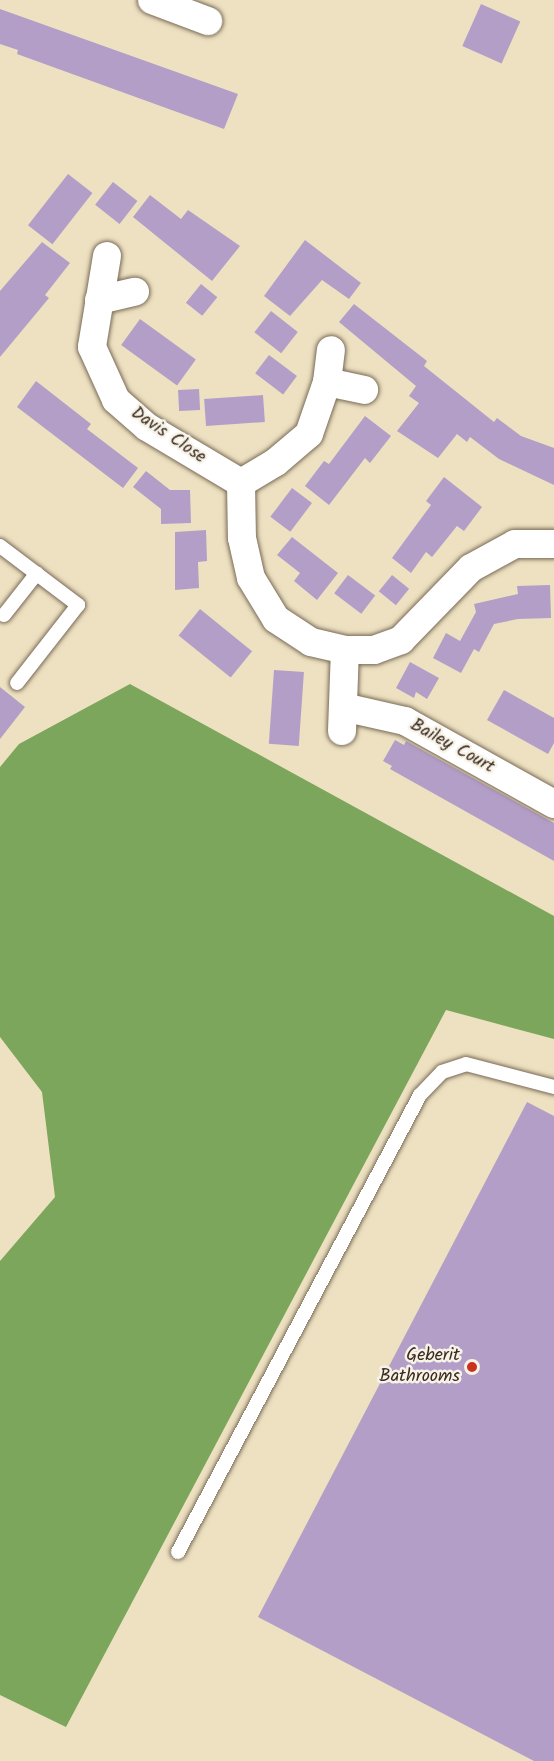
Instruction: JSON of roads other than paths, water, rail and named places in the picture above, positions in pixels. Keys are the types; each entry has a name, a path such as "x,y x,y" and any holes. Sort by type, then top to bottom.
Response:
{"street":[{"path":"152,0 208,21"},
{"name":"Davis Close","path":"107,256 99,300 80,349 116,400 147,427 241,483"},
{"path":"99,300 135,292"},
{"path":"331,351 327,382 309,434 276,462 241,483 242,538 250,579 276,619 311,642 345,650 374,650 401,640 471,568 516,544 554,544"},
{"path":"327,382 364,390"},
{"name":"Bailey Court","path":"345,650 343,719 405,721 554,804"}],"lane":[{"path":"0,546 78,605 16,683"},
{"path":"4,615 37,573"},
{"path":"178,1552 420,1095 442,1072 466,1064 554,1086"}],"place":[{"name":"Geberit Bathrooms","path":"472,1367"}]}
